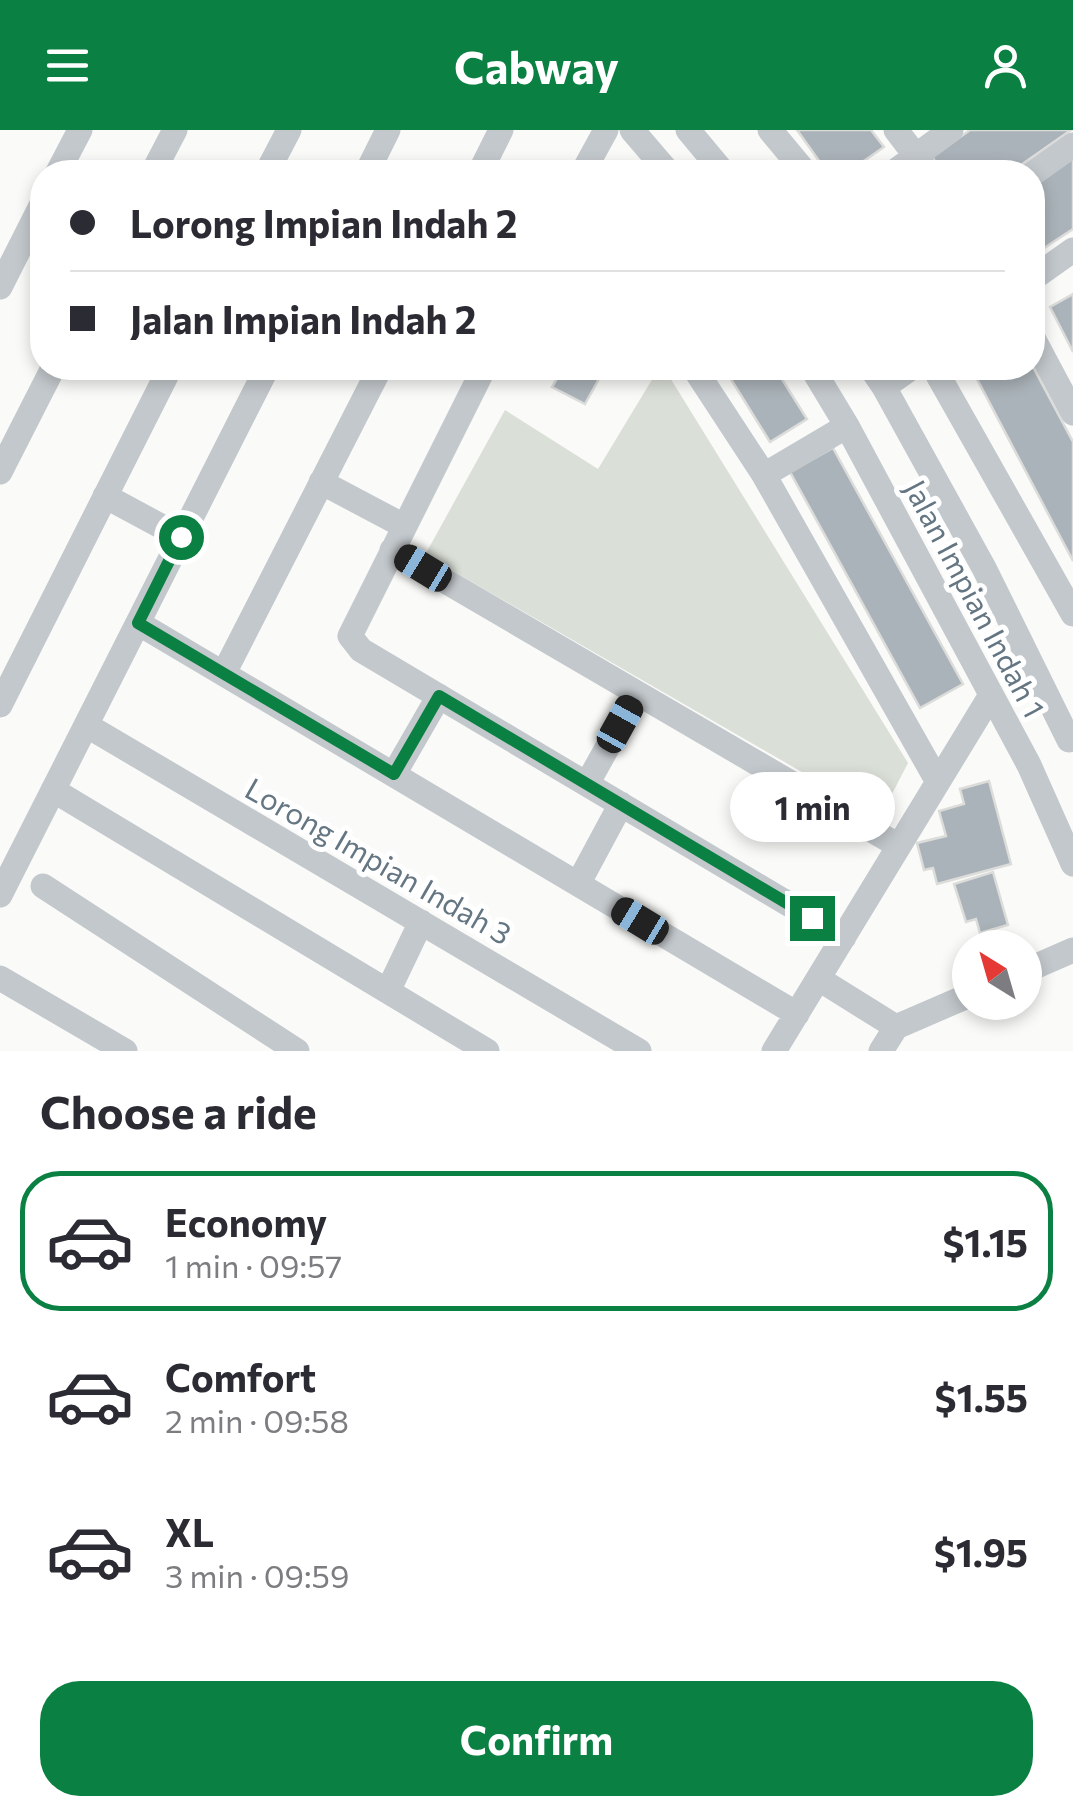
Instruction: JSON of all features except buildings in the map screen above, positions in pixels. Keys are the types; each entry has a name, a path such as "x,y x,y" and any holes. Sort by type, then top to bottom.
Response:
{"street":[{"path":"64,160 80,130"},
{"path":"159,160 174,130"},
{"path":"273,160 289,130"},
{"path":"372,160 388,130"},
{"path":"486,160 502,130"},
{"path":"590,160 606,130"},
{"path":"632,130 658,160"},
{"path":"688,130 713,160"},
{"path":"770,130 795,160"},
{"path":"896,130 919,160"},
{"path":"925,160 950,130"},
{"path":"1045,165 1073,145"},
{"path":"1045,270 1073,250"},
{"path":"0,288 30,253"},
{"path":"1045,360 1073,413"},
{"path":"0,472 47,380"},
{"path":"0,706 164,380"},
{"path":"3,884 262,380"},
{"path":"224,673 374,380"},
{"path":"478,380 350,636 361,650 844,937"},
{"path":"702,380 764,475 938,782"},
{"name":"Jalan Impian Indah 1","path":"819,380 1029,765 1073,864"},
{"name":"Jalan Impian Indah 1","path":"879,380 984,568 1069,740"},
{"path":"941,380 1073,614"},
{"path":"764,475 847,426"},
{"path":"321,482 404,526"},
{"path":"105,496 181,537"},
{"path":"392,550 899,846"},
{"path":"138,623 797,1014"},
{"path":"588,784 637,694"},
{"path":"774,1051 991,694"},
{"path":"394,774 439,696"},
{"name":"Lorong Impian Indah 3","path":"86,725 639,1051"},
{"path":"54,790 487,1051"},
{"path":"578,884 621,804"},
{"path":"44,886 298,1051"},
{"path":"388,991 422,922"},
{"path":"1042,964 1073,950"},
{"path":"0,978 125,1051"},
{"path":"818,979 896,1027"},
{"path":"882,1051 896,1027 952,1003"}],"shaded area":[{"path":"652,380 671,380 908,763 880,817 425,555 505,410 598,469"}],"route":[{"path":"181,537 138,623 394,774 439,696 812,918"}]}
